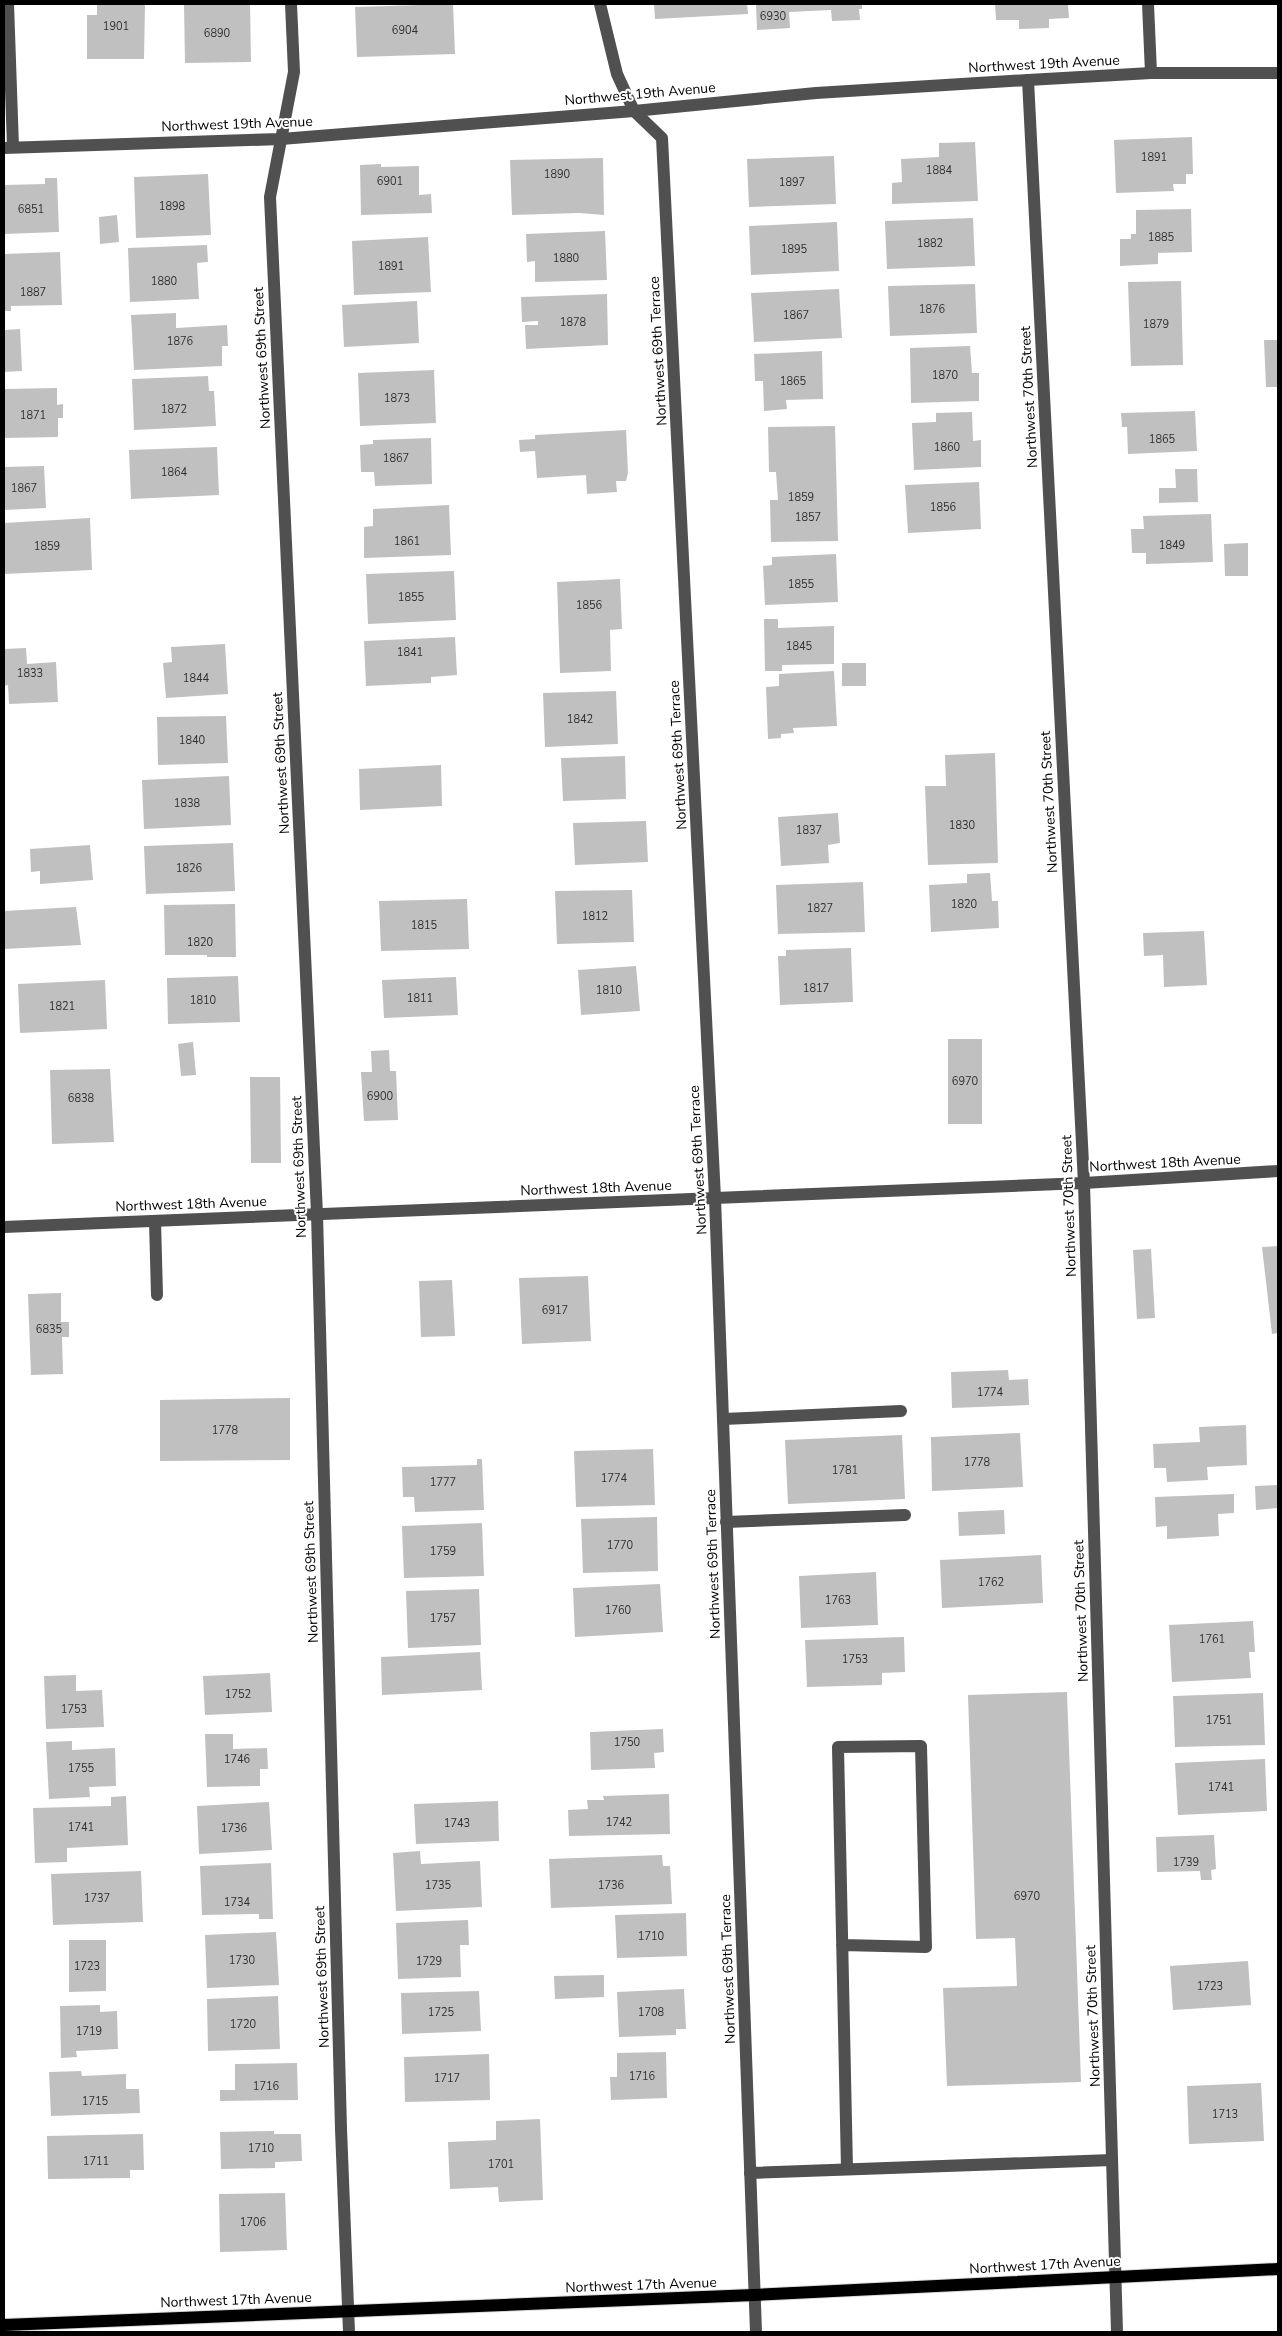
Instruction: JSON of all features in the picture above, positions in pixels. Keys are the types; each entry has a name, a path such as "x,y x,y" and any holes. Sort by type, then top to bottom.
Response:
{"main road":[{"name":"Northwest 17th Avenue","path":"4,2324 754,2295 1278,2269"}],"street":[{"path":"8,4 8,148"},
{"name":"Northwest 69th Street","path":"291,4 294,72 270,197 317,1214 341,2129 349,2332"},
{"name":"Northwest 69th Terrace","path":"600,4 617,74 634,111 662,138 715,1198 756,2332"},
{"path":"1148,4 1151,73"},
{"name":"Northwest 19th Avenue","path":"8,148 281,139 634,111 816,93 1028,80 1151,73 1278,73"},
{"name":"Northwest 70th Street","path":"1028,80 1084,1182 1117,2332"},
{"name":"Northwest 18th Avenue","path":"4,1227 1084,1182 1278,1171"},
{"path":"155,1221 157,1295"},
{"path":"723,1419 901,1411"},
{"path":"726,1522 905,1514"},
{"path":"842,1945 926,1947 921,1746 838,1747 842,1945 847,2169"},
{"path":"750,2173 1112,2160"}],"building":[{"path":"97,4 145,4 144,59 87,59 87,15 97,15"},
{"path":"184,4 250,4 251,62 185,63"},
{"path":"453,4 455,54 357,57 355,7"},
{"path":"654,4 747,4 748,14 655,19"},
{"path":"756,4 862,4 862,9 859,9 860,20 832,21 831,10 789,12 790,28 757,30"},
{"path":"995,4 1068,4 1069,18 1049,19 1049,28 1019,29 1019,20 996,20"},
{"path":"1192,137 1193,174 1186,174 1186,184 1173,184 1174,191 1116,193 1114,140"},
{"path":"975,142 978,201 892,204 892,183 902,182 901,159 939,157 939,143"},
{"path":"834,156 836,204 749,207 747,159"},
{"path":"603,158 604,215 579,213 512,215 510,160"},
{"path":"381,164 381,167 419,166 419,195 431,194 432,213 361,215 360,165"},
{"path":"208,174 211,235 136,238 134,177"},
{"path":"45,178 57,178 59,232 4,234 4,185 45,184"},
{"path":"1191,209 1192,252 1158,253 1158,264 1120,266 1120,239 1131,239 1131,234 1136,234 1136,210"},
{"path":"117,215 119,242 100,244 99,217"},
{"path":"973,218 975,266 887,269 885,221"},
{"path":"837,222 839,271 751,275 749,226"},
{"path":"605,231 607,280 535,282 535,261 527,262 526,234"},
{"path":"428,237 431,292 354,295 352,241"},
{"path":"207,245 208,262 197,263 199,299 130,302 128,248"},
{"path":"60,252 62,305 11,306 11,311 4,311 4,254"},
{"path":"1181,281 1183,365 1131,366 1128,282"},
{"path":"975,284 977,333 890,336 888,286"},
{"path":"839,289 842,338 754,342 751,293"},
{"path":"607,294 608,345 526,349 525,325 538,325 538,321 522,322 521,297"},
{"path":"417,301 419,343 344,347 342,305"},
{"path":"176,313 176,328 227,325 228,346 222,346 222,366 134,370 131,315"},
{"path":"20,329 22,371 4,372 4,330"},
{"path":"1264,340 1278,340 1278,387 1266,387"},
{"path":"970,346 972,373 979,373 979,401 911,403 910,348"},
{"path":"822,351 823,399 786,400 787,409 764,411 763,381 755,381 754,354"},
{"path":"434,370 436,423 360,426 358,373"},
{"path":"208,376 209,391 214,391 216,426 134,430 132,379"},
{"path":"57,388 57,405 63,404 63,418 58,418 58,437 4,438 4,389"},
{"path":"1195,411 1197,451 1128,454 1127,427 1122,427 1121,413"},
{"path":"972,412 973,441 981,440 981,467 914,470 912,423 936,422 936,413"},
{"path":"835,426 838,541 771,542 770,500 778,500 776,472 769,472 768,427"},
{"path":"626,430 628,473 626,481 616,481 617,492 587,494 586,475 537,478 535,451 520,452 519,440 535,439 535,435"},
{"path":"431,438 432,484 375,486 374,472 361,472 360,445 373,444 373,440"},
{"path":"217,447 219,495 131,499 129,450"},
{"path":"44,466 46,508 4,510 4,467"},
{"path":"1175,469 1197,469 1198,502 1159,503 1159,488 1176,488"},
{"path":"979,482 981,529 908,533 905,485"},
{"path":"449,505 451,555 364,558 364,527 373,526 373,509"},
{"path":"1211,514 1213,562 1146,564 1146,553 1132,553 1131,529 1144,529 1143,516"},
{"path":"90,518 92,570 4,574 4,523"},
{"path":"1248,543 1248,576 1225,576 1224,544"},
{"path":"836,554 838,602 765,605 763,566 772,565 772,557"},
{"path":"454,571 456,620 368,624 366,574"},
{"path":"620,579 622,629 610,630 611,671 560,673 557,582"},
{"path":"764,619 778,619 778,628 834,626 834,664 782,665 782,671 765,671"},
{"path":"455,637 457,675 431,677 431,683 366,686 364,641"},
{"path":"225,644 228,694 166,698 163,663 172,662 171,647"},
{"path":"26,648 27,664 56,662 58,702 9,704 8,685 4,686 4,649"},
{"path":"842,663 866,663 866,686 842,686"},
{"path":"834,671 837,726 793,728 794,733 781,734 781,738 768,739 766,687 779,686 779,674"},
{"path":"616,691 618,744 545,747 543,693"},
{"path":"226,716 228,763 158,765 157,717"},
{"path":"995,753 998,863 928,865 925,786 946,786 945,755"},
{"path":"625,756 626,799 563,801 561,758"},
{"path":"441,765 442,806 360,810 359,769"},
{"path":"229,776 231,825 144,829 142,780"},
{"path":"838,813 840,843 828,845 829,863 781,866 778,817"},
{"path":"646,821 648,862 575,865 573,823"},
{"path":"233,843 235,891 146,894 144,846"},
{"path":"90,845 93,880 40,884 40,871 31,872 30,849"},
{"path":"990,873 992,901 998,901 999,928 931,932 929,885 967,883 967,874"},
{"path":"863,882 865,932 778,934 776,885"},
{"path":"632,890 634,942 557,944 555,891"},
{"path":"467,899 469,949 381,951 379,901"},
{"path":"235,904 236,957 165,955 164,905"},
{"path":"76,907 81,945 4,949 4,911"},
{"path":"1204,931 1207,985 1164,987 1163,955 1144,956 1143,933"},
{"path":"851,948 853,1002 780,1005 778,956 786,956 786,950"},
{"path":"636,966 640,1011 581,1015 578,970"},
{"path":"238,976 240,1022 168,1024 167,978"},
{"path":"456,977 458,1015 384,1018 382,980"},
{"path":"105,980 107,1029 20,1033 18,984"},
{"path":"948,1039 982,1039 982,1124 948,1124"},
{"path":"193,1042 196,1075 181,1076 178,1044"},
{"path":"389,1050 390,1071 396,1071 398,1120 364,1121 361,1072 372,1072 371,1051"},
{"path":"110,1069 114,1142 52,1144 50,1070"},
{"path":"250,1077 280,1077 281,1163 251,1163"},
{"path":"1278,1246 1278,1333 1272,1334 1262,1247"},
{"path":"1151,1249 1155,1318 1137,1319 1133,1250"},
{"path":"588,1276 591,1341 522,1344 519,1278"},
{"path":"452,1280 455,1336 421,1337 419,1281"},
{"path":"61,1293 61,1322 69,1322 69,1337 62,1337 63,1374 31,1375 28,1294"},
{"path":"1008,1370 1009,1380 1028,1379 1029,1405 952,1408 951,1372"},
{"path":"290,1398 290,1460 160,1461 160,1400"},
{"path":"1246,1425 1247,1465 1207,1467 1208,1480 1167,1482 1166,1468 1154,1468 1153,1444 1200,1442 1199,1427"},
{"path":"1020,1433 1023,1487 932,1491 931,1437"},
{"path":"902,1435 905,1499 788,1504 785,1440"},
{"path":"653,1449 655,1505 576,1507 574,1451"},
{"path":"477,1459 482,1459 484,1510 415,1512 414,1497 403,1497 402,1467 477,1465"},
{"path":"1278,1485 1278,1508 1256,1510 1255,1486"},
{"path":"1234,1494 1234,1513 1218,1514 1219,1536 1167,1539 1167,1526 1156,1527 1155,1497"},
{"path":"1004,1510 1005,1534 959,1536 958,1512"},
{"path":"657,1517 658,1571 583,1573 581,1519"},
{"path":"482,1523 484,1576 404,1578 402,1526"},
{"path":"1041,1555 1043,1603 942,1608 940,1560"},
{"path":"876,1572 878,1625 801,1628 799,1576"},
{"path":"660,1584 663,1632 575,1637 573,1588"},
{"path":"479,1589 481,1645 408,1648 406,1591"},
{"path":"1253,1621 1255,1652 1249,1652 1251,1678 1172,1682 1169,1625"},
{"path":"904,1637 905,1672 882,1673 882,1685 807,1687 805,1640"},
{"path":"480,1652 482,1690 382,1695 381,1657"},
{"path":"270,1673 272,1712 205,1715 203,1676"},
{"path":"76,1675 76,1691 102,1690 104,1727 46,1729 44,1676"},
{"path":"1067,1692 1081,2082 947,2086 943,1988 1017,1986 1015,1938 976,1939 968,1695"},
{"path":"1263,1693 1265,1745 1175,1747 1173,1696"},
{"path":"663,1729 664,1752 654,1753 655,1768 591,1770 590,1732"},
{"path":"205,1734 233,1734 233,1749 267,1748 268,1769 260,1769 260,1786 207,1787"},
{"path":"72,1741 72,1750 115,1748 116,1786 89,1787 90,1797 49,1799 46,1742"},
{"path":"1265,1759 1267,1811 1178,1815 1175,1763"},
{"path":"669,1794 670,1834 569,1836 568,1810 588,1809 587,1800 604,1800 603,1796"},
{"path":"126,1796 128,1845 67,1848 67,1862 35,1863 33,1808 111,1806 111,1797"},
{"path":"498,1801 499,1841 416,1844 414,1804"},
{"path":"269,1802 272,1850 199,1854 197,1806"},
{"path":"1214,1835 1216,1869 1211,1870 1212,1880 1201,1880 1200,1871 1157,1872 1156,1837"},
{"path":"420,1851 421,1864 480,1861 482,1907 396,1911 393,1853"},
{"path":"662,1855 663,1866 670,1866 672,1904 551,1908 549,1859"},
{"path":"271,1863 273,1919 259,1919 259,1914 202,1915 200,1866"},
{"path":"141,1871 143,1922 53,1925 51,1874"},
{"path":"686,1913 687,1956 617,1958 615,1915"},
{"path":"468,1920 469,1945 460,1945 461,1977 398,1979 396,1923"},
{"path":"276,1932 279,1985 207,1988 205,1935"},
{"path":"69,1940 106,1940 106,1991 69,1992"},
{"path":"1248,1961 1251,2005 1173,2010 1170,1966"},
{"path":"604,1975 604,1997 555,1999 554,1976"},
{"path":"684,1989 686,2029 676,2029 676,2035 619,2037 617,1992"},
{"path":"479,1991 481,2031 402,2034 401,1993"},
{"path":"278,1996 280,2049 208,2051 207,1999"},
{"path":"100,2005 100,2012 117,2011 118,2049 76,2051 77,2057 61,2058 60,2006"},
{"path":"666,2052 667,2098 611,2100 610,2077 617,2077 617,2053"},
{"path":"489,2054 490,2100 405,2102 404,2057"},
{"path":"297,2063 298,2100 220,2101 220,2090 235,2090 235,2064"},
{"path":"81,2071 82,2076 126,2074 126,2089 139,2089 140,2113 51,2116 49,2072"},
{"path":"1261,2083 1264,2141 1189,2144 1187,2086"},
{"path":"540,2119 543,2200 499,2202 498,2187 450,2189 448,2142 496,2140 496,2121"},
{"path":"274,2131 274,2134 301,2134 302,2161 275,2162 275,2168 221,2169 220,2132"},
{"path":"143,2134 144,2170 130,2170 130,2178 48,2179 47,2136"},
{"path":"285,2193 287,2250 220,2252 219,2194"}]}
